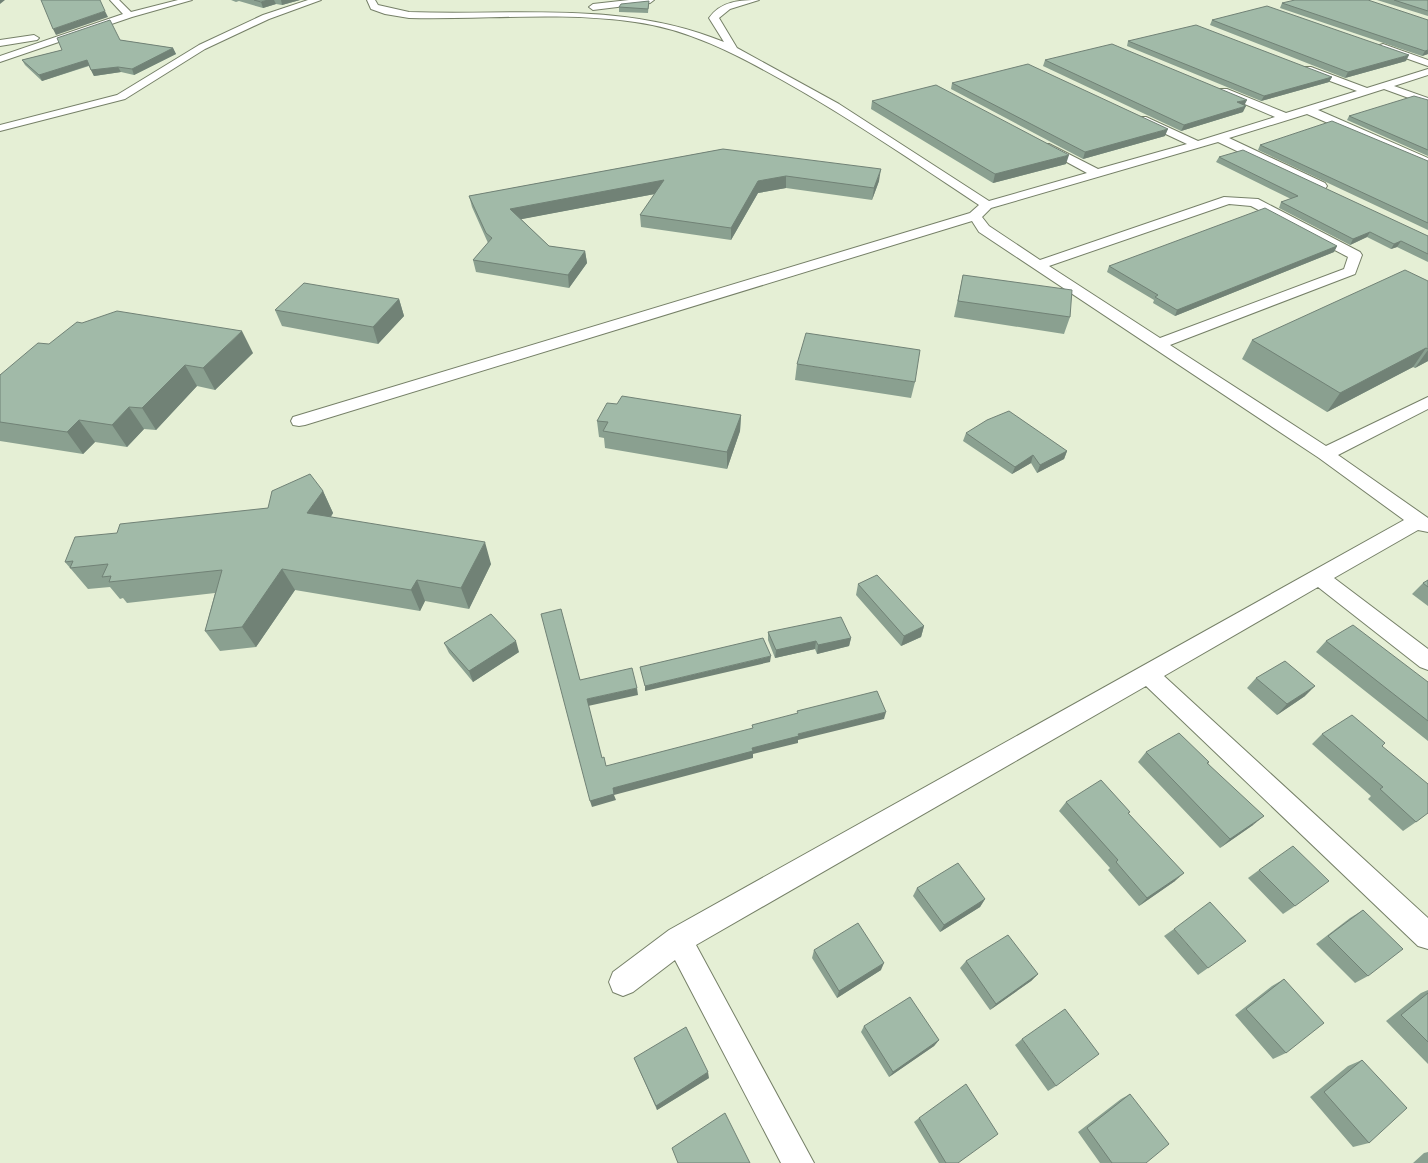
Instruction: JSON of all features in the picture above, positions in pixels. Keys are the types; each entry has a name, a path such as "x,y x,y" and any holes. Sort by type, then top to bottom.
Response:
{"street":[{"path":"114,0 129,15"},
{"path":"0,59 50,44 78,32 129,15 188,0"},
{"path":"0,128 121,97 202,47 266,17 317,0"},
{"path":"371,0 374,7 379,9 409,14 564,14 602,16 649,22 693,33 732,48 836,106 981,210 984,229 1325,454 1423,524 1318,577 679,940 623,982"},
{"path":"564,14 593,7 650,0"},
{"path":"732,48 714,18 721,10 736,4 756,0"},
{"path":"717,1 756,0"},
{"path":"0,43 78,32"},
{"path":"1372,44 1428,63"},
{"path":"1295,64 1366,91"},
{"path":"299,421 1096,173 1197,145 1428,72"},
{"path":"1384,86 1428,102"},
{"path":"1213,87 1286,117"},
{"path":"1308,110 1428,162"},
{"path":"1136,116 1197,145"},
{"path":"1219,138 1332,192"},
{"path":"1037,142 1096,173"},
{"path":"1037,265 1228,200 1254,202 1355,255 1350,271 1160,344"},
{"path":"1325,454 1428,402"},
{"path":"1318,577 1428,661"},
{"path":"1148,674 1428,936"},
{"path":"679,940 798,1163"}],"building":[{"path":"41,0 100,0 105,11 53,29"},
{"path":"1295,0 1368,0 1428,20 1428,50 1425,51 1282,3"},
{"path":"1394,0 1428,0 1428,11"},
{"path":"649,1 648,9 619,7 621,4"},
{"path":"1267,6 1409,55 1348,72 1212,20"},
{"path":"110,20 120,40 173,48 132,69 118,67 91,70 87,60 39,75 22,60 62,50 57,38"},
{"path":"1196,25 1332,77 1264,96 1128,41"},
{"path":"1112,44 1247,100 1237,102 1246,106 1184,125 1045,60"},
{"path":"1028,64 1168,129 1085,152 952,83"},
{"path":"936,85 1069,155 995,174 872,101"},
{"path":"1414,96 1428,100 1428,150 1349,116"},
{"path":"1332,121 1428,161 1428,223 1260,145"},
{"path":"723,149 881,169 874,188 786,176 758,181 731,228 640,215 664,180 510,209 549,246 585,251 568,275 473,260 492,238 486,233 469,196"},
{"path":"1243,150 1428,236 1428,254 1401,241 1394,244 1370,232 1353,239 1281,202 1298,196 1219,157"},
{"path":"1265,208 1337,246 1177,310 1155,297 1158,295 1109,266"},
{"path":"1405,270 1428,281 1428,349 1426,348 1340,393 1252,340"},
{"path":"963,275 1072,290 1070,317 958,301"},
{"path":"304,283 399,299 373,327 275,310"},
{"path":"117,311 242,331 203,368 185,365 142,408 129,407 112,425 79,420 67,432 0,422 0,375 38,343 49,344 77,322 82,323"},
{"path":"806,333 920,350 915,382 797,364"},
{"path":"622,396 741,415 727,452 603,431 608,422 597,421 607,403 617,404"},
{"path":"1009,411 1067,451 1040,465 1033,455 1015,467 966,433 987,420"},
{"path":"310,474 323,491 307,513 485,542 461,588 417,580 411,590 282,569 242,627 205,631 222,570 109,582 111,576 102,577 108,564 70,568 73,561 65,562 75,537 117,533 120,524 268,508 272,491"},
{"path":"877,575 924,626 904,636 858,584"},
{"path":"1428,580 1428,587 1423,583"},
{"path":"561,609 580,680 632,668 637,688 587,699 602,758 604,757 606,766 753,728 752,725 798,713 797,711 877,691 886,712 798,734 799,736 752,748 753,751 613,788 614,794 590,801 541,614"},
{"path":"491,614 516,641 469,671 444,643"},
{"path":"841,617 851,638 818,645 816,641 776,650 768,632"},
{"path":"1353,625 1428,682 1428,721 1326,641"},
{"path":"763,638 771,656 645,686 640,667"},
{"path":"1285,661 1315,686 1287,704 1256,678"},
{"path":"1352,715 1385,743 1382,746 1428,784 1428,813 1416,822 1380,789 1383,787 1322,734"},
{"path":"1179,733 1209,762 1207,763 1264,816 1230,839 1146,752"},
{"path":"1101,780 1130,812 1128,813 1184,873 1147,898 1116,862 1118,860 1066,802"},
{"path":"1293,846 1329,881 1295,906 1259,870"},
{"path":"958,863 985,899 944,925 917,888"},
{"path":"1210,902 1246,941 1208,968 1174,929"},
{"path":"1363,910 1403,949 1368,976 1328,936"},
{"path":"858,923 884,963 839,991 814,950"},
{"path":"1008,935 1038,974 996,1004 966,961"},
{"path":"1284,979 1324,1023 1286,1053 1246,1009"},
{"path":"1428,993 1428,1042 1401,1015"},
{"path":"910,997 939,1040 893,1072 864,1026"},
{"path":"1065,1009 1099,1054 1056,1086 1022,1039"},
{"path":"686,1027 708,1072 656,1106 634,1058"},
{"path":"1362,1060 1407,1108 1369,1143 1324,1092"},
{"path":"966,1084 998,1134 958,1163 946,1163 919,1118"},
{"path":"1130,1094 1169,1144 1146,1163 1112,1163 1087,1128"},
{"path":"725,1113 750,1163 678,1163 672,1148"}]}
